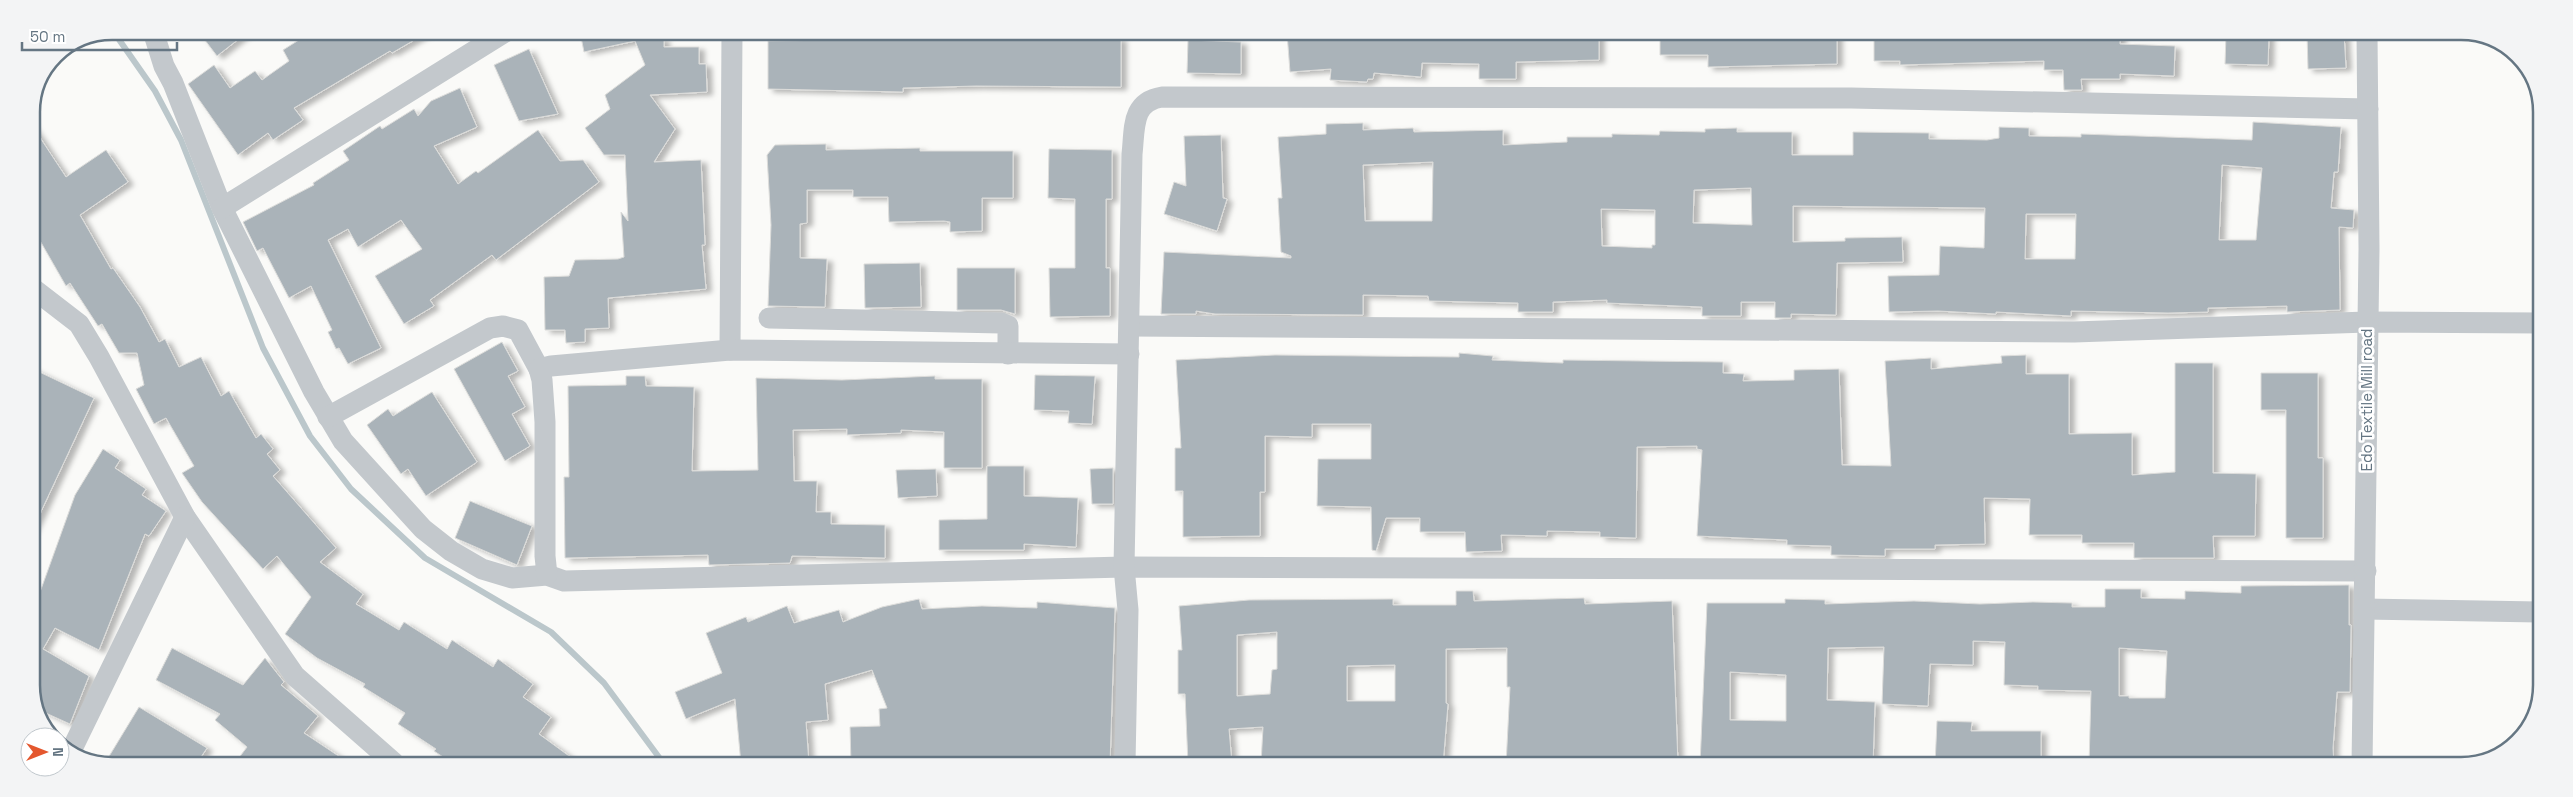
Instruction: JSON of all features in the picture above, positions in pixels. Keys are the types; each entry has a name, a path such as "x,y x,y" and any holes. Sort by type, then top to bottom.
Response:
{"street":[{"path":"156,40 164,66 173,83 222,208 328,417 343,441 423,529 451,551 482,569 512,578 547,575 564,581 1124,567 2366,570"},
{"path":"222,208 492,40"},
{"path":"730,350 732,40"},
{"name":"Edo Textile Mill road","path":"2362,757 2366,570 2367,40"},
{"path":"1125,757 1128,610 1124,567 1132,154 1138,110 1148,99 1162,97 1841,98 2368,109"},
{"path":"40,296 79,324 99,356 185,517 295,676 387,757"},
{"path":"769,318 1001,323 1008,326 1008,354"},
{"path":"1130,326 2074,332 2367,322 2533,323"},
{"path":"328,417 490,328 503,326 518,330 539,369 542,380 545,422 545,556 547,575"},
{"path":"539,369 551,366 730,350 1129,354"},
{"path":"73,746 185,517"},
{"path":"2364,609 2533,612"}],"building":[{"path":"205,40 237,40 217,56"},
{"path":"299,40 414,40 392,53 390,51 294,108 303,120 273,140 268,133 238,155 188,84 214,65 230,88 255,71 262,80 289,61 283,50"},
{"path":"582,40 664,40 664,47 699,47 699,64 706,64 707,92 650,95 675,129 654,162 701,160 705,245 702,245 706,289 608,298 609,328 585,329 585,342 566,343 565,330 545,330 544,277 569,276 575,260 618,259 624,257 621,212 628,221 625,155 604,155 585,128 610,109 605,95 645,65 635,41 584,52"},
{"path":"1121,40 1121,87 976,86 903,88 903,92 768,89 768,41"},
{"path":"1188,40 1241,42 1241,74 1187,73"},
{"path":"1288,40 1599,40 1599,60 1516,62 1516,79 1479,79 1479,64 1422,63 1421,77 1374,73 1373,79 1368,79 1367,82 1330,80 1331,69 1290,72"},
{"path":"1660,40 1837,40 1837,64 1708,67 1708,55 1660,55"},
{"path":"1874,40 2120,40 2120,44 2175,46 2174,76 2120,74 2120,79 2081,79 2082,90 2064,90 2063,70 2044,70 2044,61 1900,65 1900,61 1874,61"},
{"path":"2226,40 2269,40 2268,65 2225,64"},
{"path":"2307,40 2344,40 2346,68 2308,69"},
{"path":"529,49 558,114 519,121 494,65"},
{"path":"460,88 477,127 434,146 458,184 476,171 478,173 538,130 560,161 583,160 599,182 496,260 492,255 430,300 434,306 404,324 375,276 422,249 401,220 358,247 348,229 328,240 381,348 348,364 339,348 336,349 328,332 332,330 311,286 289,298 263,248 257,251 243,222 314,185 313,183 349,160 343,151 380,126 382,129 414,109 418,116 431,101"},
{"path":"2253,122 2341,127 2338,172 2334,172 2331,208 2354,210 2353,228 2339,227 2340,310 2287,312 2287,306 2208,308 2208,312 2168,313 2071,311 2071,316 1996,312 1996,314 1938,311 1889,312 1888,276 1939,275 1940,246 1984,248 1985,208 1793,206 1793,242 1845,241 1845,238 1902,237 1903,262 1837,263 1836,315 1791,314 1791,318 1775,318 1775,302 1741,302 1741,316 1702,316 1702,307 1607,303 1607,300 1553,302 1553,312 1518,312 1518,303 1429,301 1428,296 1363,295 1363,315 1215,314 1196,311 1196,314 1161,314 1164,252 1291,258 1291,256 1281,252 1278,198 1282,198 1278,137 1326,134 1326,124 1363,123 1363,130 1413,128 1414,132 1503,130 1503,145 1567,142 1567,137 1612,137 1612,134 1659,135 1660,131 1705,132 1705,129 1737,128 1737,132 1792,132 1792,155 1853,155 1853,132 1929,133 1929,139 1987,140 1999,138 1999,127 2029,128 2029,136 2081,137 2081,134 2252,140","holes":["1433,162 1432,221 1365,221 1363,165","2222,165 2262,168 2256,240 2219,240","1751,188 1752,225 1693,223 1694,190","1601,209 1655,210 1655,245 1652,245 1652,248 1602,246","2026,214 2076,214 2075,259 2025,259"]},
{"path":"1221,135 1223,198 1227,199 1217,231 1164,214 1174,182 1186,186 1184,136"},
{"path":"40,138 66,177 106,150 128,182 80,215 111,269 113,268 140,307 159,342 165,339 179,367 201,357 221,396 229,391 256,438 261,434 273,449 267,454 280,470 273,476 336,548 320,562 363,594 356,604 399,630 404,622 447,649 452,640 493,667 498,659 533,684 523,697 551,717 539,734 570,757 443,757 434,751 436,749 398,724 405,713 363,687 365,684 317,658 285,634 311,597 277,556 263,569 202,502 182,473 194,466 166,418 154,424 136,389 144,385 137,353 119,353 102,324 98,326 70,283 66,286 40,241"},
{"path":"826,144 826,150 920,148 920,151 1013,151 1013,198 982,198 982,231 950,232 950,222 944,221 889,222 888,197 853,197 853,190 807,190 807,223 800,224 800,258 827,259 825,307 768,306 771,225 767,155 775,145"},
{"path":"1049,149 1112,150 1112,199 1106,199 1106,268 1110,268 1110,316 1050,317 1049,268 1075,268 1075,199 1048,198"},
{"path":"920,263 921,307 865,308 864,264"},
{"path":"957,268 1015,268 1015,314 1001,310 957,310"},
{"path":"502,342 518,371 508,376 525,407 512,414 530,446 505,461 454,369"},
{"path":"1459,353 1493,356 1492,360 1563,363 1563,360 1723,362 1723,373 1744,374 1743,381 1794,380 1794,370 1839,369 1842,465 1891,466 1885,361 1931,358 1931,369 2002,363 2001,356 2026,355 2026,374 2069,374 2069,434 2132,433 2132,475 2175,472 2175,363 2213,363 2213,473 2256,474 2255,536 2213,536 2214,558 2134,558 2134,543 2082,543 2082,535 2029,535 2030,499 1984,498 1985,544 1935,545 1935,549 1885,549 1885,556 1831,555 1831,546 1787,545 1787,540 1697,536 1702,450 1697,449 1697,446 1637,447 1636,538 1600,537 1600,532 1547,531 1547,536 1501,535 1502,551 1466,552 1465,532 1420,532 1420,518 1386,518 1376,551 1372,550 1371,507 1317,506 1318,459 1371,459 1371,424 1312,424 1312,437 1265,436 1265,492 1260,492 1260,536 1183,537 1183,491 1175,491 1175,448 1181,448 1176,360 1275,355 1459,357"},
{"path":"40,372 94,398 40,514"},
{"path":"2261,373 2318,373 2318,458 2323,458 2323,538 2286,538 2286,410 2261,410"},
{"path":"1035,375 1095,376 1092,424 1068,423 1069,411 1034,410"},
{"path":"626,376 645,376 646,386 694,387 692,471 758,470 756,378 842,380 935,376 935,379 982,379 982,468 944,468 944,432 901,430 901,433 847,435 847,429 793,430 794,481 817,481 816,512 831,512 831,524 885,525 885,558 792,556 790,563 709,565 708,555 565,558 564,477 569,477 568,386 626,385"},
{"path":"432,392 477,462 426,496 408,469 401,474 367,425 388,409 393,416"},
{"path":"103,449 120,460 115,468 146,489 142,495 166,511 149,536 145,534 99,650 55,628 43,649 89,676 70,724 45,713 41,699 40,592 75,495"},
{"path":"987,466 1024,466 1024,496 1078,498 1076,547 1024,544 1024,550 939,550 939,520 987,519"},
{"path":"1113,468 1113,504 1092,504 1090,469"},
{"path":"936,469 937,496 898,498 896,470"},
{"path":"470,501 532,526 517,565 455,538"},
{"path":"2349,585 2349,625 2351,625 2350,692 2337,692 2334,757 2089,757 2091,691 2038,690 2038,686 2004,685 2005,642 1973,641 1973,665 1930,664 1928,706 1882,704 1884,647 1828,648 1827,700 1875,702 1873,757 1700,757 1707,603 1785,603 1785,599 1825,600 1825,604 1914,601 1980,604 2033,602 2072,603 2072,607 2105,607 2105,589 2141,589 2141,598 2185,599 2185,591 2241,593 2241,586","holes":["2119,648 2167,651 2165,698 2129,698 2129,696 2119,696","1730,672 1786,675 1786,721 1730,720"]},
{"path":"1456,591 1473,591 1474,601 1584,598 1585,604 1672,601 1678,757 1506,757 1510,687 1507,687 1507,648 1446,649 1446,703 1448,704 1444,757 1261,757 1263,727 1229,729 1231,757 1188,757 1185,694 1178,694 1178,650 1182,650 1179,606 1249,600 1393,599 1393,605 1456,605","holes":["1277,632 1277,669 1272,670 1270,694 1237,696 1237,635","1395,665 1395,701 1347,701 1347,666"]},
{"path":"919,599 922,609 982,606 1037,608 1037,602 1115,608 1110,757 851,757 850,727 880,726 879,709 887,708 872,670 825,684 828,720 806,722 808,757 740,757 735,699 686,719 675,692 722,673 706,633 746,617 748,622 787,606 794,623 839,610 843,622 882,607"},
{"path":"172,648 243,685 265,658 284,682 281,685 318,716 304,733 340,757 240,757 247,747 215,720 220,714 156,680"},
{"path":"139,707 207,748 201,757 109,757"},
{"path":"1937,721 1972,722 1971,731 2041,731 2041,757 1935,757"}],"waterway":[{"path":"119,40 155,91 181,140 263,348 310,436 351,489 425,558 551,632 604,683 659,757"}]}
